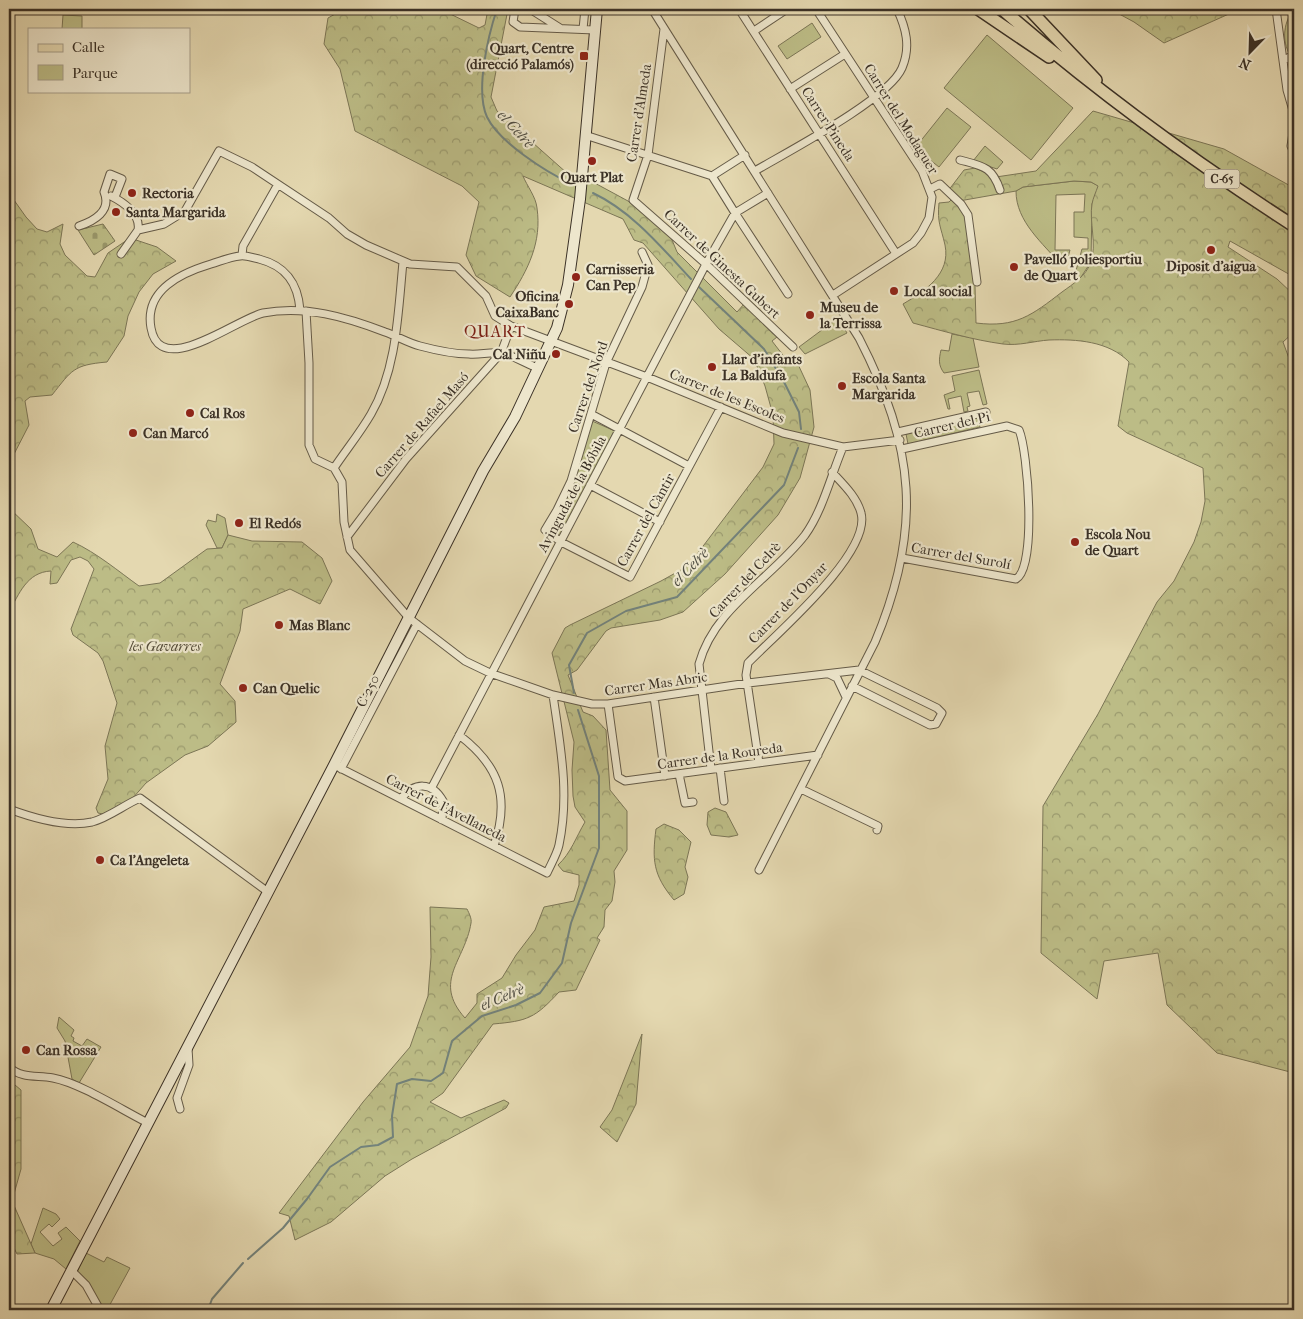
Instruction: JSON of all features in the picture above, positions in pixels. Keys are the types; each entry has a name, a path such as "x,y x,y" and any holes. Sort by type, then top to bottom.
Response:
{"main road":[{"name":"C-250","path":"51,1310 268,892 338,767 413,621 483,471 515,417 557,328 568,285 581,196 597,9"},
{"path":"978,9 1065,68 1080,74"},
{"name":"C-65","path":"1002,9 1080,74 1151,129 1232,186 1294,226"},
{"path":"1030,9 1099,83 1143,118 1151,129"}],"street":[{"path":"520,9 515,9 512,22 520,27 595,30"},
{"path":"530,9 560,28"},
{"path":"583,29 585,9"},
{"path":"652,9 833,295 866,351 884,389 902,449 906,491 906,532 902,558 890,607 875,642 859,670 759,870"},
{"name":"Carrer Pineda","path":"739,9 895,252"},
{"path":"754,31 787,9"},
{"name":"Carrer del Modaguer","path":"816,9 922,171 930,189 932,205 921,233 913,243 895,252 833,295"},
{"path":"754,171 819,133 892,84 902,68 908,39 898,9"},
{"path":"1276,9 1287,90 1294,114"},
{"name":"Carrer d'Almeda","path":"633,200 648,155 664,28"},
{"path":"790,89 846,54"},
{"path":"1284,60 1294,55"},
{"path":"1294,126 1291,146 1294,153"},
{"path":"585,135 712,176 788,294"},
{"path":"138,230 164,224 185,211 219,151 252,168 329,218 346,234 403,262 396,336 386,379 371,414 334,468"},
{"path":"712,176 745,155"},
{"path":"960,160 987,169 996,179 1000,190"},
{"path":"79,226 92,222 100,216 106,198 104,192 110,174 122,179 115,197"},
{"path":"930,189 940,184 961,204 968,214 977,282"},
{"path":"242,255 243,246 277,186"},
{"path":"104,192 115,197 138,218 138,230 121,254"},
{"path":"735,213 768,192"},
{"name":"Carrer de Ginesta Gubert","path":"633,200 706,264 793,347"},
{"name":"Avinguda de la Bóbila","path":"432,787 490,673 561,542 706,264 735,213"},
{"name":"Carrer del Nord","path":"561,542 545,530 571,481 606,363 642,287 648,265 642,252"},
{"path":"346,536 343,487 334,468 315,459 309,446 309,363 303,311 299,292 286,272 265,261 242,255 194,269 171,280 157,296 150,314 151,330 156,342 168,351 181,350 234,324 263,313 303,311 344,317 420,346 468,354 501,353 538,368"},
{"name":"Carrer de les Escoles","path":"403,262 457,267 486,296 495,316 511,326 783,433 843,447 900,440"},
{"name":"Carrer de Rafael Masó","path":"346,536 406,458 501,353 511,326"},
{"name":"Carrer del Càntir","path":"561,542 630,577 721,407"},
{"name":"Carrer del Pi","path":"898,432 986,412"},
{"path":"590,414 689,466"},
{"name":"Carrer del Pi","path":"902,449 1008,426 1019,430 1022,438 1027,479 1027,549 1023,571 1021,576 1016,578"},
{"name":"Carrer del Celrè","path":"711,769 699,664 704,648 722,619 805,535 818,509 843,447"},
{"name":"Carrer de l'Onyar","path":"759,763 748,683 748,663 831,580 848,557 862,522 856,500 832,472"},
{"path":"590,485 660,522"},
{"name":"Carrer Mas Abric","path":"346,536 350,550 413,621 465,661 490,673 553,695 592,704 608,704 748,683 859,670"},
{"name":"Carrer del Surolí","path":"902,558 1016,578"},
{"path":"852,686 930,725 936,724 942,713 937,708 859,670"},
{"path":"829,674 837,678 846,697"},
{"name":"Carrer de l'Avellaneda","path":"338,767 547,873 559,846 563,809 564,759 553,695"},
{"path":"654,697 664,776"},
{"name":"Carrer de la Roureda","path":"608,704 618,777 625,781 818,755"},
{"path":"459,735 477,749 488,762 501,792 502,812 494,846"},
{"path":"720,768 724,800"},
{"path":"680,774 685,803 693,802"},
{"path":"401,799 408,790 424,785 432,787 443,801 442,820"},
{"path":"801,789 878,826 877,830"},
{"path":"9,809 29,816 71,824 93,822 140,798 268,892"},
{"path":"180,1109 177,1098 189,1065 188,1047"},
{"path":"9,1067 16,1073 26,1076 55,1078 70,1084 148,1123"},
{"path":"72,1271 86,1285 100,1310"}],"green space":[{"path":"344,9 440,9 479,28 485,25 488,9 508,9 491,97 497,111 568,174 591,181 628,201 670,235 677,252 737,312 744,304 777,337 772,341 789,363 796,360 810,390 814,427 800,478 778,515 725,574 683,612 660,620 611,628 606,631 577,670 568,675 583,712 593,716 606,730 610,790 627,811 627,850 614,871 615,882 612,901 605,910 604,927 597,938 600,940 576,990 559,992 543,1008 530,1017 493,1024 443,1093 430,1102 461,1118 504,1100 509,1103 506,1108 412,1159 385,1176 331,1222 295,1240 289,1216 279,1213 363,1102 410,1047 428,996 431,957 430,907 467,909 470,916 468,936 453,971 451,982 451,993 456,1005 465,1018 477,1003 477,994 502,978 535,930 544,907 574,901 579,885 579,875 563,871 558,865 570,850 585,822 575,807 572,770 574,742 552,653 565,628 688,566 763,467 774,444 773,415 765,386 754,359 719,329 643,243 634,240 623,219 523,176 535,200 538,220 535,244 528,266 510,297 476,276 466,255 479,202 462,186 355,131 340,69 324,44 328,18"},
{"path":"1110,9 1240,9 1164,43 1134,22"},
{"path":"1294,9 1294,52 1290,55 1285,43 1285,31 1288,19"},
{"path":"63,15 82,16 82,28 62,28"},
{"path":"812,23 821,37 787,59 778,46"},
{"path":"987,35 1073,108 1031,160 944,88"},
{"path":"947,108 971,127 939,167 915,148"},
{"path":"1093,111 1224,149 1294,188 1294,277 1230,241 1228,247 1277,279 1294,295 1292,314 1294,316 1294,332 1283,342 1294,372 1294,1073 1217,1053 1167,1005 1158,953 1104,961 1097,999 1041,953 1043,806 1098,714 1157,602 1174,581 1194,542 1201,522 1205,501 1203,468 1127,433 1118,426 1129,362 1121,355 1102,346 1081,341 1049,340 1009,344 969,338 913,323 903,304 928,287 944,265 946,255 939,220 939,203 949,202 954,197 948,191 964,170 975,168 996,177 1036,171","holes":["1074,181 1091,182 1098,186 1091,211 1093,255 1089,267 1083,276 1023,318 1002,323 976,323 975,286 977,282 971,224 959,201 1016,191 1023,187"]},
{"path":"985,146 1003,162 997,169 973,161"},
{"path":"1074,181 1091,182 1099,186 1092,204 1091,262 1077,283 1074,278 1082,249 1088,249 1088,238 1074,237 1074,212 1084,212 1085,194 1056,195 1055,250 1070,250 1067,261 1062,266 1032,232 1021,213 1016,191 1023,187"},
{"path":"9,193 37,229 47,232 63,224 60,244 65,255 87,276 95,277 108,253 130,238 157,247 176,261 153,274 139,292 128,316 124,336 107,362 80,367 69,374 52,395 30,397 25,401 29,425 12,458 9,460"},
{"path":"103,224 115,241 94,255 78,230"},
{"path":"838,318 847,333 805,354 799,347"},
{"path":"952,334 973,338 979,367 944,373 940,365 940,353 941,350 949,351"},
{"path":"979,370 987,404 983,405 979,391 967,393 970,406 967,407 968,411 964,412 961,396 948,399 950,409 948,409 944,395 955,391 952,376"},
{"path":"977,416 980,427 908,444 906,434"},
{"path":"592,421 615,431 560,536 551,529 574,482"},
{"name":"les Gavarres","path":"9,508 31,529 38,549 57,557 73,542 99,557 139,586 160,583 207,549 222,548 228,535 252,541 302,542 322,558 332,581 320,604 290,589 243,609 240,631 220,684 235,701 236,722 208,746 185,755 146,783 132,799 103,814 98,813 96,808 108,779 105,746 117,703 103,661 98,653 73,635 71,629 94,569 88,561 80,557 71,560 57,583 50,584 51,571 36,575 20,591 9,612"},
{"path":"217,514 225,518 228,535 222,548 217,548 206,525 208,520 216,522"},
{"path":"715,808 726,812 738,835 729,837 711,835 707,825 708,812"},
{"path":"664,824 679,830 691,842 685,867 688,877 684,894 674,900 658,875 654,858 656,829"},
{"path":"59,1017 74,1030 71,1036 74,1038 73,1041 82,1046 87,1039 101,1047 79,1083 72,1079 65,1041 57,1028"},
{"path":"642,1034 636,1104 617,1142 600,1127 612,1110"},
{"path":"9,1080 21,1090 21,1169 12,1201 35,1253 17,1254 9,1238"},
{"path":"43,1208 56,1214 60,1219 52,1227 49,1224 40,1232 53,1246 62,1239 58,1233 66,1227 80,1241 66,1269 54,1259 35,1253 31,1244"},
{"path":"86,1253 104,1262 107,1257 130,1268 107,1310 100,1310 76,1274"}],"waterway":[{"name":"el Celrè","path":"497,9 484,63 482,93 487,117 493,127 512,146 536,164 570,183"},
{"name":"el Celrè","path":"593,193 608,201 634,220 691,279"},
{"name":"el Celrè","path":"699,287 764,349 799,412 801,429"},
{"name":"el Celrè","path":"574,693 569,665 587,633 626,611 677,597 784,485 798,448"},
{"name":"el Celrè","path":"248,1259 283,1228 330,1167 361,1147 378,1145 393,1137 392,1116 397,1084 412,1079 431,1081 443,1073 452,1041 482,1016 516,1005 540,993 562,963 571,923 599,848 599,776 578,710"},
{"name":"el Celrè","path":"208,1310 212,1299 243,1263"}],"place":[{"name":"Quart, Centre (direcció Palamós)","path":"584,56"},
{"name":"Quart Plat","path":"592,161"},
{"name":"Rectoria","path":"132,193"},
{"name":"Santa Margarida","path":"116,212"},
{"name":"Diposit d'aigua","path":"1211,250"},
{"name":"Pavelló poliesportiu de Quart","path":"1014,267"},
{"name":"Carnisseria Can Pep","path":"576,277"},
{"name":"Local social","path":"894,291"},
{"name":"Oficina CaixaBanc","path":"569,304"},
{"name":"Museu de la Terrissa","path":"810,315"},
{"name":"Cal Niñu","path":"556,354"},
{"name":"Llar d'infants La Baldufa","path":"712,367"},
{"name":"Escola Santa Margarida","path":"842,386"},
{"name":"Cal Ros","path":"190,413"},
{"name":"Can Marcó","path":"133,433"},
{"name":"El Redós","path":"239,523"},
{"name":"Escola Nou de Quart","path":"1075,542"},
{"name":"Mas Blanc","path":"279,625"},
{"name":"Can Quelic","path":"243,688"},
{"name":"Ca l'Angeleta","path":"100,860"},
{"name":"Can Rossa","path":"26,1050"}],"district":[{"name":"QUART","path":"495,331"}]}
